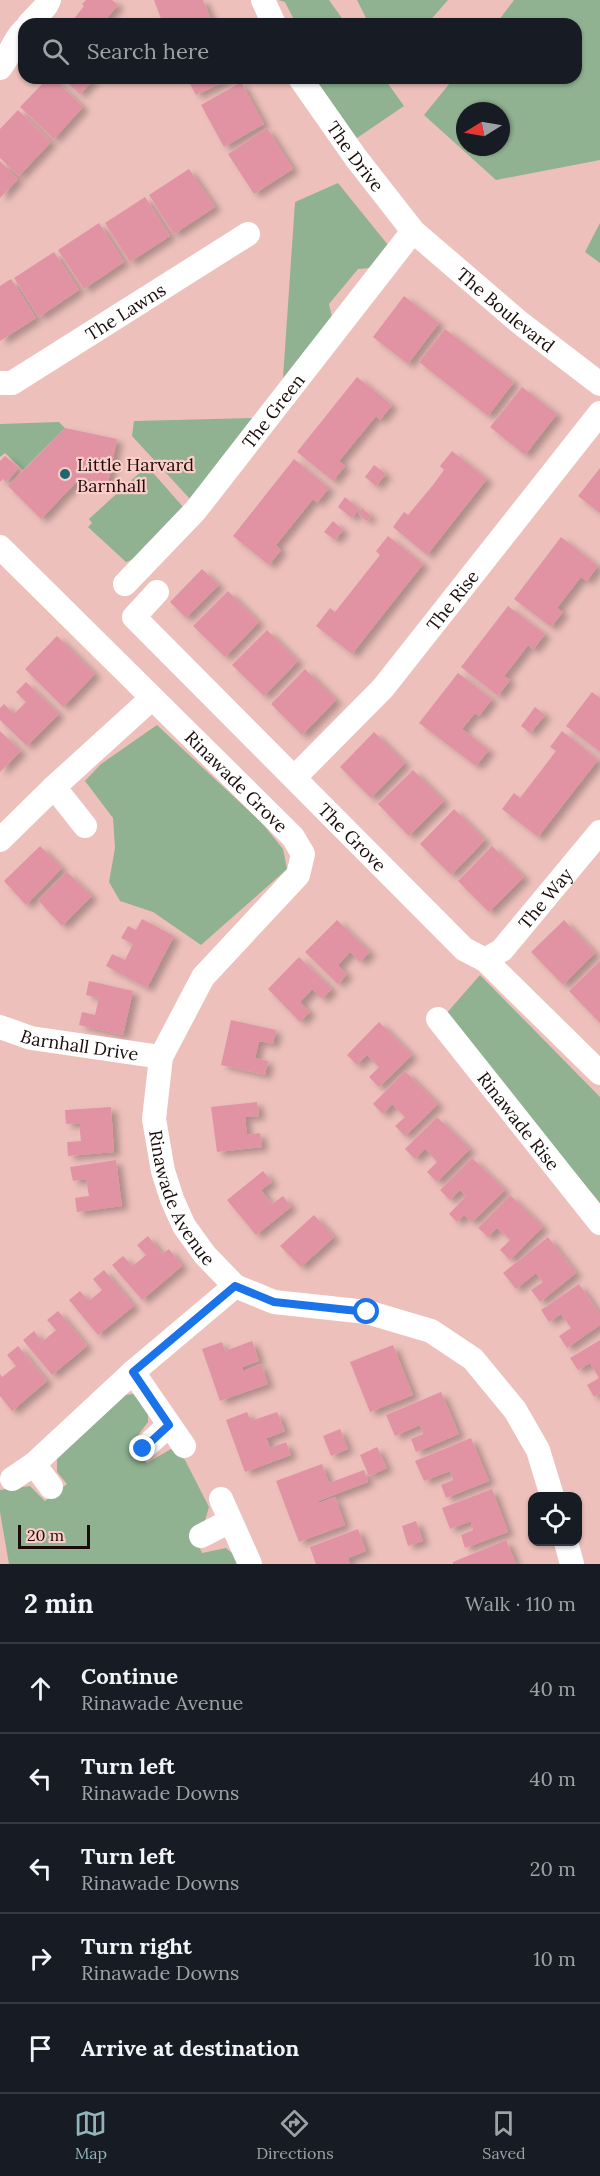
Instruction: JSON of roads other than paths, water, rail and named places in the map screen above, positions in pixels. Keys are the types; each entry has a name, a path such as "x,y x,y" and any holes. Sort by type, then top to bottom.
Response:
{"street":[{"path":"35,18 46,6 48,0"},
{"path":"263,0 271,18"},
{"path":"0,68 18,36"},
{"name":"The Drive","path":"304,84 356,158 413,231"},
{"name":"The Boulevard","path":"413,231 519,322 600,384"},
{"name":"The Green","path":"125,584 195,511 413,231"},
{"name":"The Lawns","path":"0,383 12,383 248,234"},
{"name":"The Rise","path":"295,777 383,688 600,413"},
{"name":"Rinawade Grove","path":"0,547 293,837 303,854 298,875"},
{"name":"The Grove","path":"157,592 134,617 464,949 485,960 600,1072"},
{"path":"0,840 53,788 152,698"},
{"path":"53,788 85,826"},
{"name":"The Way","path":"485,960 502,950 600,832"},
{"name":"Rinawade Avenue","path":"298,875 202,977 161,1057 154,1119 163,1171 172,1199 184,1226 205,1255 235,1286 274,1302 367,1312 431,1331 473,1359 515,1410 538,1450 551,1492"},
{"name":"Rinawade Rise","path":"438,1019 600,1223"},
{"name":"Barnhall Drive","path":"0,1027 31,1038 161,1057"},
{"path":"12,1479 34,1464 133,1372 235,1286"},
{"path":"133,1372 184,1446"},
{"path":"143,1449 169,1425"},
{"path":"34,1464 51,1487"},
{"path":"201,1536 225,1510 250,1564"},
{"path":"567,1546 572,1564"}],"place":[{"name":"Little Harvard Barnhall","path":"65,474"}]}
